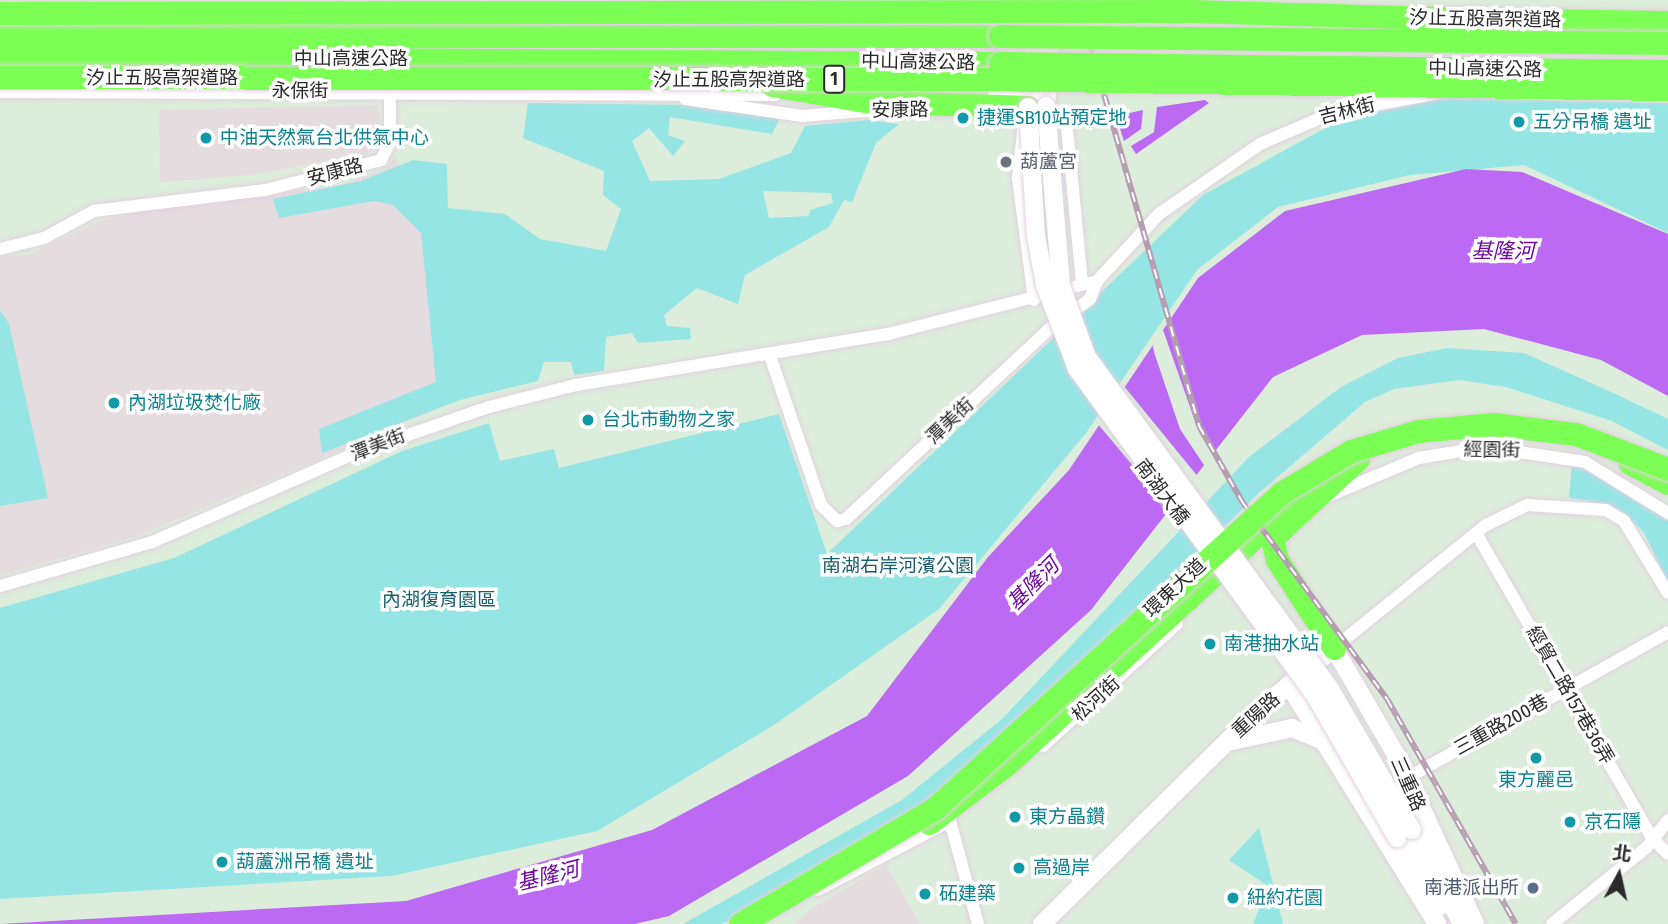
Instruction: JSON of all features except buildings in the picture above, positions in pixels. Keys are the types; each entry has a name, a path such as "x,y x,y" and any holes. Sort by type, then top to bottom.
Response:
{"highway":[{"path":"560,35 799,0"},
{"name":"汐止五股高架道路","path":"0,13 1190,11 1668,22"},
{"name":"中山高速公路","path":"0,36 1000,36 1668,43"},
{"name":"中山高速公路","path":"0,57 646,58 1668,71"},
{"path":"646,58 865,100 1037,101"},
{"name":"汐止五股高架道路","path":"2,89 982,79 1668,89"},
{"name":"環東大道","path":"740,924 934,809 1281,493 1351,451 1418,430 1503,425 1576,433 1668,469"},
{"name":"環東大道","path":"740,924 943,815 1206,583 1293,498 1358,459 1413,439 1477,431 1591,445 1668,483"},
{"path":"1591,445 1668,493"},
{"path":"1334,648 1271,542 1276,530 1310,505 1358,459"},
{"path":"1206,583 1248,555 1263,559 1334,648"}],"main road":[{"path":"1037,101 1040,0"},
{"path":"1037,101 1054,0"},
{"name":"南湖大橋","path":"1037,101 1036,236 1045,285 1077,369 1316,697 1405,834"},
{"name":"重陽路","path":"1042,924 1225,743 1334,648"},
{"name":"三重路","path":"1334,648 1407,778 1475,924"},
{"path":"1289,685 1437,924"},
{"path":"1225,743 1284,728 1325,741"},
{"path":"1405,834 1452,924"},
{"path":"1405,834 1462,924"}],"street":[{"name":"永保街","path":"2,89 390,92"},
{"name":"安康路","path":"0,249 44,238 94,211 266,190 381,160 390,142 390,92 661,92 775,95"},
{"name":"安康路","path":"661,92 708,106 803,116 973,100"},
{"name":"吉林街","path":"1097,281 1159,214 1260,144 1323,116 1439,93 1668,96"},
{"path":"1034,300 1018,178 1018,137 1037,101 1066,117 1082,282 1097,281"},
{"name":"潭美街","path":"770,356 821,505 838,520 846,519 1049,329 1090,299 1097,281"},
{"name":"潭美街","path":"0,586 152,542 356,453 489,407 576,385 770,356 1034,300 1082,282"},
{"name":"經園街","path":"1310,505 1419,457 1485,447 1585,462 1668,513"},
{"name":"重陽路","path":"1334,648 1481,529 1527,505 1606,510 1635,532 1668,593"},
{"name":"經貿二路157巷36弄","path":"1481,529 1566,689 1653,839 1668,854"},
{"name":"松河街","path":"761,924 950,821 1088,707 1231,567"},
{"name":"三重路200巷","path":"1407,778 1668,632"},
{"path":"1552,924 1653,839 1668,820"},
{"path":"950,821 978,924"}],"shaded area":[{"path":"378,105 381,142 367,154 252,175 160,182 159,110"},
{"path":"395,157 438,234 464,379 454,402 134,537 0,575 0,257 29,255 98,222 132,213 339,185 385,169"},
{"path":"886,865 920,924 794,924 812,908"}],"green space":[{"path":"1448,98 1668,103 1668,233 1524,165 1410,175 1278,207 1197,270 1086,433 939,609 774,725 597,831 392,876 0,899 0,608 174,558 402,451 489,423 500,461 554,449 559,468 779,414 827,554 1203,195 1342,119"},
{"path":"528,103 701,105 780,118 772,134 670,117 668,135 685,141 673,156 649,128 632,141 650,181 719,179 791,153 805,126 868,120 899,124 876,143 852,202 844,200 829,227 745,275 738,304 697,288 664,315 667,326 690,328 691,339 638,343 632,333 606,337 604,371 574,375 571,362 544,362 538,381 460,400 322,453 319,429 436,382 421,233 393,205 374,201 279,218 273,199 361,181 413,160 447,164 448,208 505,214 540,239 606,251 621,209 603,195 604,171 523,138","holes":["763,191 831,193 833,203 810,210 809,216 769,218"]},
{"path":"0,310 9,324 48,498 0,506"},
{"path":"1447,348 1524,353 1609,391 1668,419 1668,450 1612,421 1506,387 1459,380 1394,389 1365,402 1259,493 969,775 797,890 721,924 683,924 902,800 1002,719 1249,457 1341,387 1398,358"},
{"path":"1572,463 1616,481 1668,521 1668,582 1643,531 1602,503 1569,498"},
{"path":"1259,828 1283,924 1253,924 1268,886 1229,860"}],"water":[{"path":"1205,100 1209,103 1136,154 1131,146 1154,132 1157,107"},
{"path":"1143,110 1141,129 1124,141 1116,116"},
{"name":"基隆河","path":"1466,169 1522,172 1668,234 1668,396 1601,360 1484,329 1362,335 1273,377 1091,610 908,776 669,916 635,924 0,924 406,901 652,830 867,716 988,557 1069,470 1198,278 1285,211"}],"pier":[{"path":"1162,327 1196,424 1216,455 1206,468 1180,429 1155,355 1152,343"},
{"path":"1123,385 1199,478 1172,512 1097,423"}],"railway":[{"path":"1077,0 1199,426 1243,503 1387,699 1516,924"}],"place":[{"name":"捷運SB10站預定地","path":"963,118"},
{"name":"五分吊橋 遺址","path":"1519,122"},
{"name":"中油天然氣台北供氣中心","path":"206,138"},
{"name":"葫蘆宮","path":"1006,162"},
{"name":"內湖垃圾焚化廠","path":"114,403"},
{"name":"台北市動物之家","path":"588,420"},
{"name":"南港抽水站","path":"1210,644"},
{"name":"東方麗邑","path":"1536,758"},
{"name":"東方晶鑽","path":"1015,817"},
{"name":"京石隱","path":"1570,822"},
{"name":"葫蘆洲吊橋 遺址","path":"222,862"},
{"name":"高過岸","path":"1019,868"},
{"name":"南港派出所","path":"1533,888"},
{"name":"砳建築","path":"925,894"},
{"name":"紐約花園","path":"1233,898"}],"park label":[{"name":"南湖右岸河濱公園","path":"898,566"},
{"name":"內湖復育園區","path":"439,600"}]}
